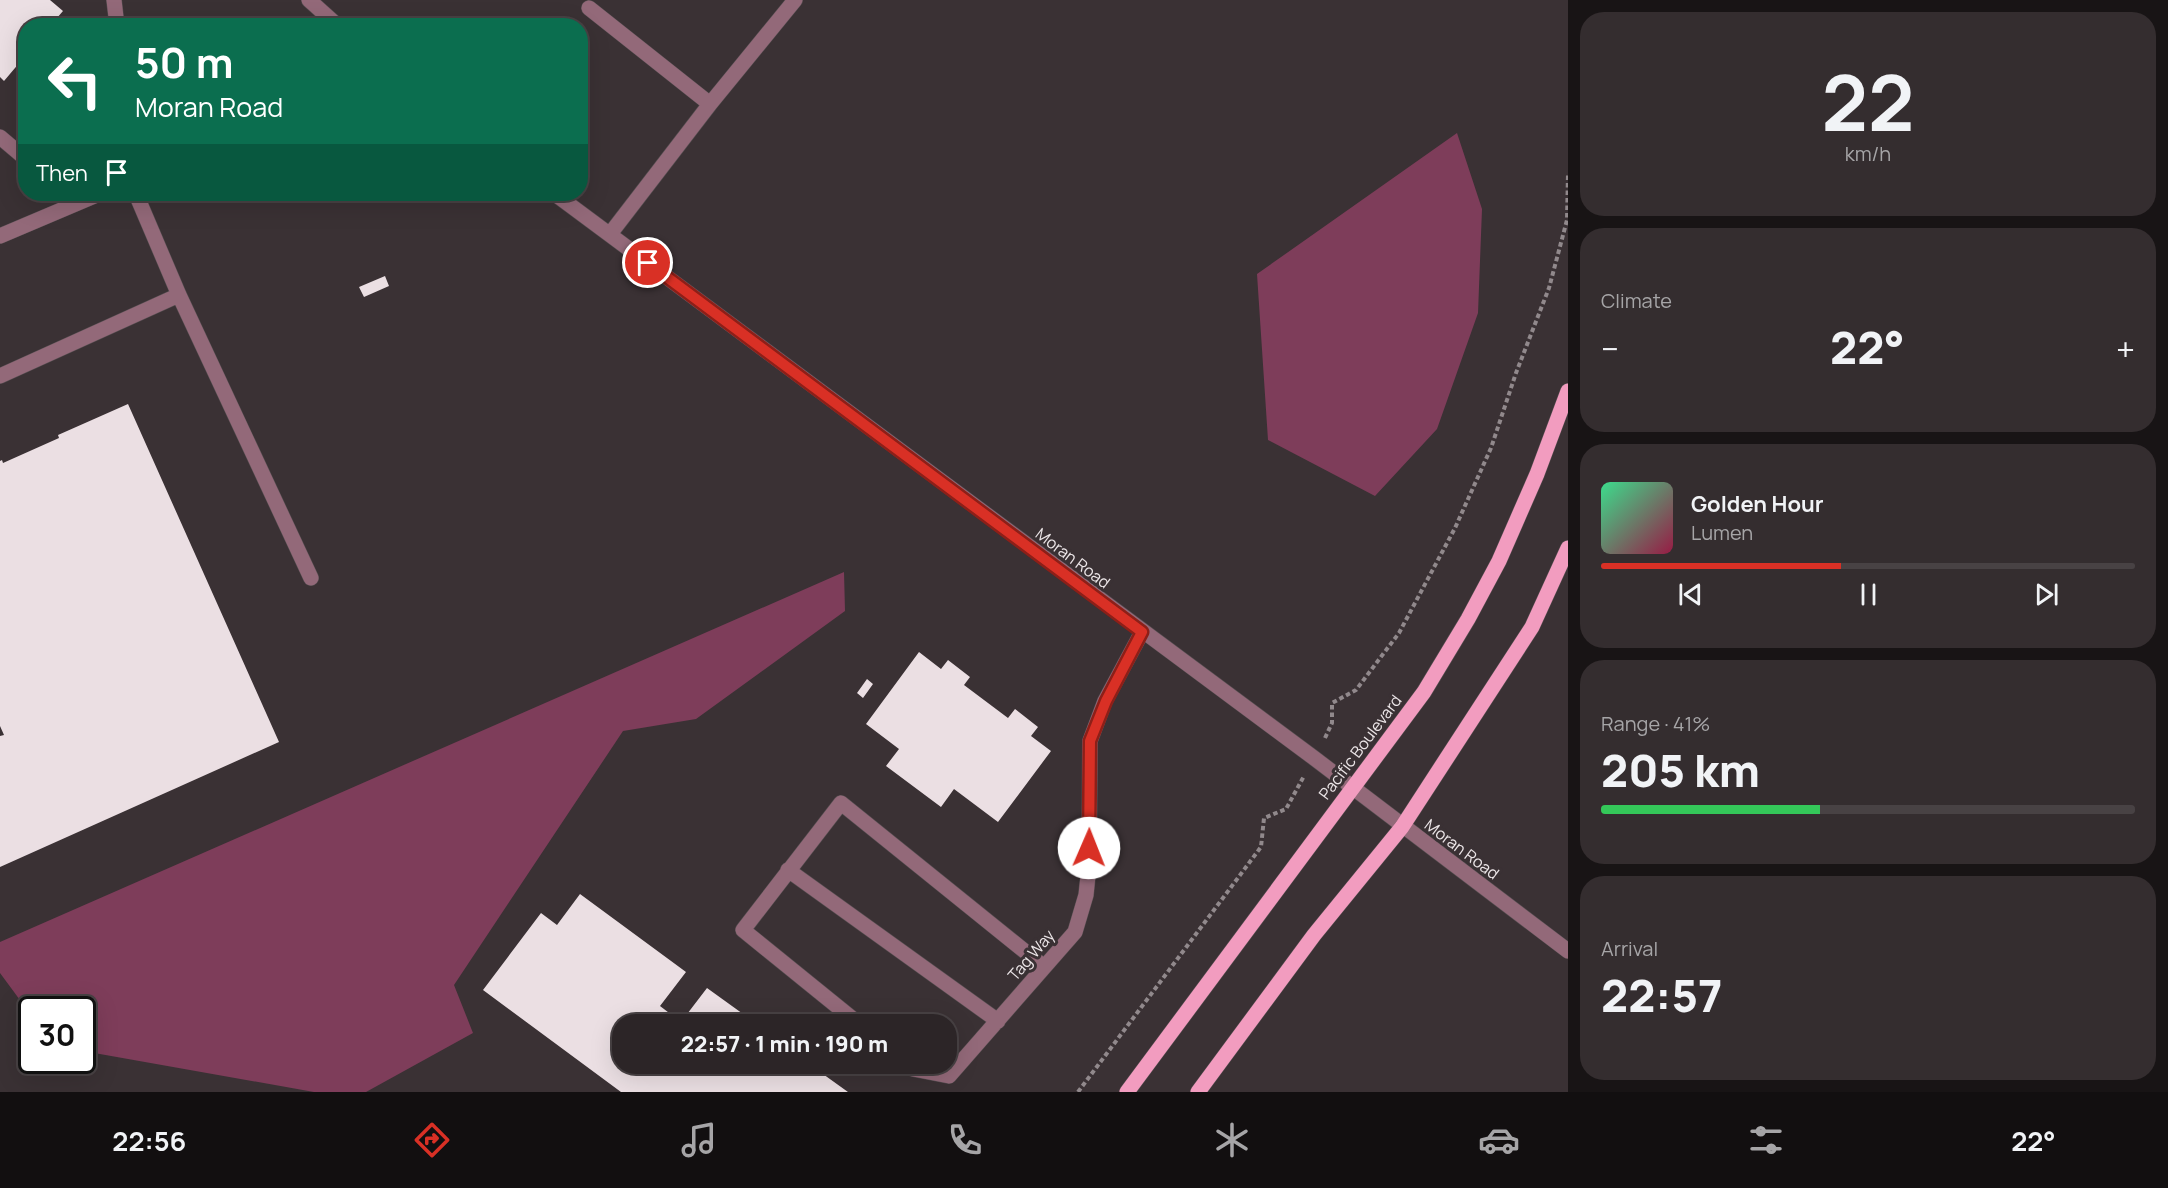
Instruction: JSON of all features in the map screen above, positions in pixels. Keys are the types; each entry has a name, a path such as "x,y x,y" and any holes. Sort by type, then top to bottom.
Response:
{"main road":[{"name":"Pacific Boulevard","path":"1127,1092 1424,692 1468,619 1499,561 1538,474 1568,391"},
{"path":"1198,1092 1314,936 1402,827 1532,627 1568,548"}],"street":[{"path":"114,0 116,18"},
{"path":"309,0 329,18"},
{"path":"610,234 710,104 795,0"},
{"path":"589,8 710,104"},
{"path":"0,137 18,151"},
{"path":"0,236 65,201"},
{"path":"139,201 179,295 311,578"},
{"name":"Moran Road","path":"565,201 1314,758 1568,951"},
{"path":"0,376 179,295"},
{"name":"Tag Way","path":"957,1067 1075,932 1086,895 1089,866 1090,741 1106,701 1142,632"},
{"path":"847,1014 743,930 841,803 1044,966"},
{"path":"788,870 998,1021"}],"path":[{"path":"1078,1092 1261,847 1264,818 1286,809 1332,723 1332,703 1356,690 1399,633 1455,528 1491,448 1516,373 1549,288 1567,220 1568,174"}],"shaded area":[{"path":"1457,133 1482,209 1478,313 1437,429 1375,496 1268,440 1257,274"},
{"path":"844,572 845,611 696,719 623,731 454,985 473,1033 366,1092 314,1092 96,1053 96,996 18,997 0,973 0,942"}],"building":[{"path":"0,0 50,0 63,11 57,18 18,18 18,64 4,81 0,77"},
{"path":"385,276 389,286 364,297 359,287"},
{"path":"128,404 279,742 0,867 0,736 4,735 0,726 0,461 2,460 3,463 59,438 58,435"},
{"path":"919,652 941,669 948,660 970,677 964,685 1008,718 1015,709 1038,727 1031,736 1051,751 998,822 954,789 941,807 886,766 899,749 866,724"},
{"path":"867,679 873,684 863,698 857,693"},
{"path":"580,894 686,972 660,1006 670,1014 612,1014 612,1074 823,1074 848,1092 621,1092 483,990 541,913 557,925"},
{"path":"707,988 743,1014 687,1014"}],"route":[{"path":"648,263 1142,632 1106,701 1090,741 1089,848"}]}
